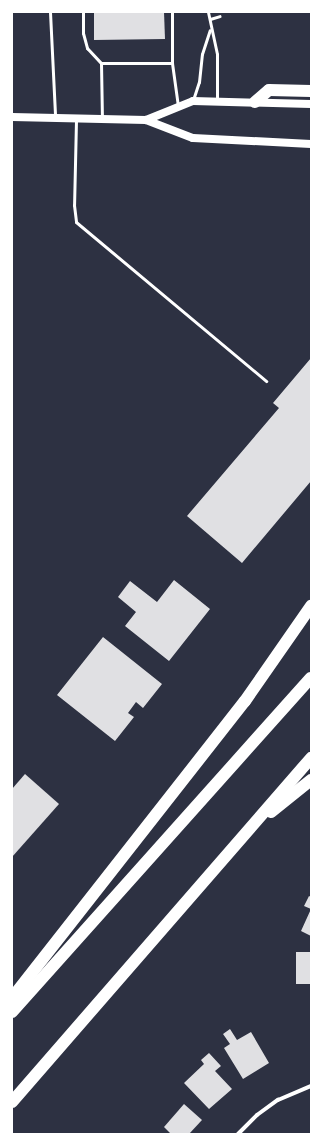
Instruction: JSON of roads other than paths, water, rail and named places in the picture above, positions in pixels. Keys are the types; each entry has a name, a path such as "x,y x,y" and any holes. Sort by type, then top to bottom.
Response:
{"highway":[{"path":"255,102 269,90 311,91"},
{"path":"12,998 245,701 311,606"},
{"path":"12,1012 311,678"},
{"path":"12,1102 311,758"},
{"path":"245,833 311,780"}],"main road":[{"path":"146,120 193,101 311,104"},
{"path":"12,117 146,120 193,138 311,144"}],"street":[{"path":"238,1134 257,1115 278,1100 311,1086"}],"lane":[{"path":"50,12 55,118"},
{"path":"83,12 83,33 87,48 101,63 102,119"},
{"path":"172,12 172,62 178,107"},
{"path":"208,12 210,19 210,30 217,54 217,102"},
{"path":"210,19 220,16"},
{"path":"193,101 199,82 202,54 210,30"},
{"path":"101,63 172,62"},
{"path":"76,119 74,205 76,222 266,381"}]}
